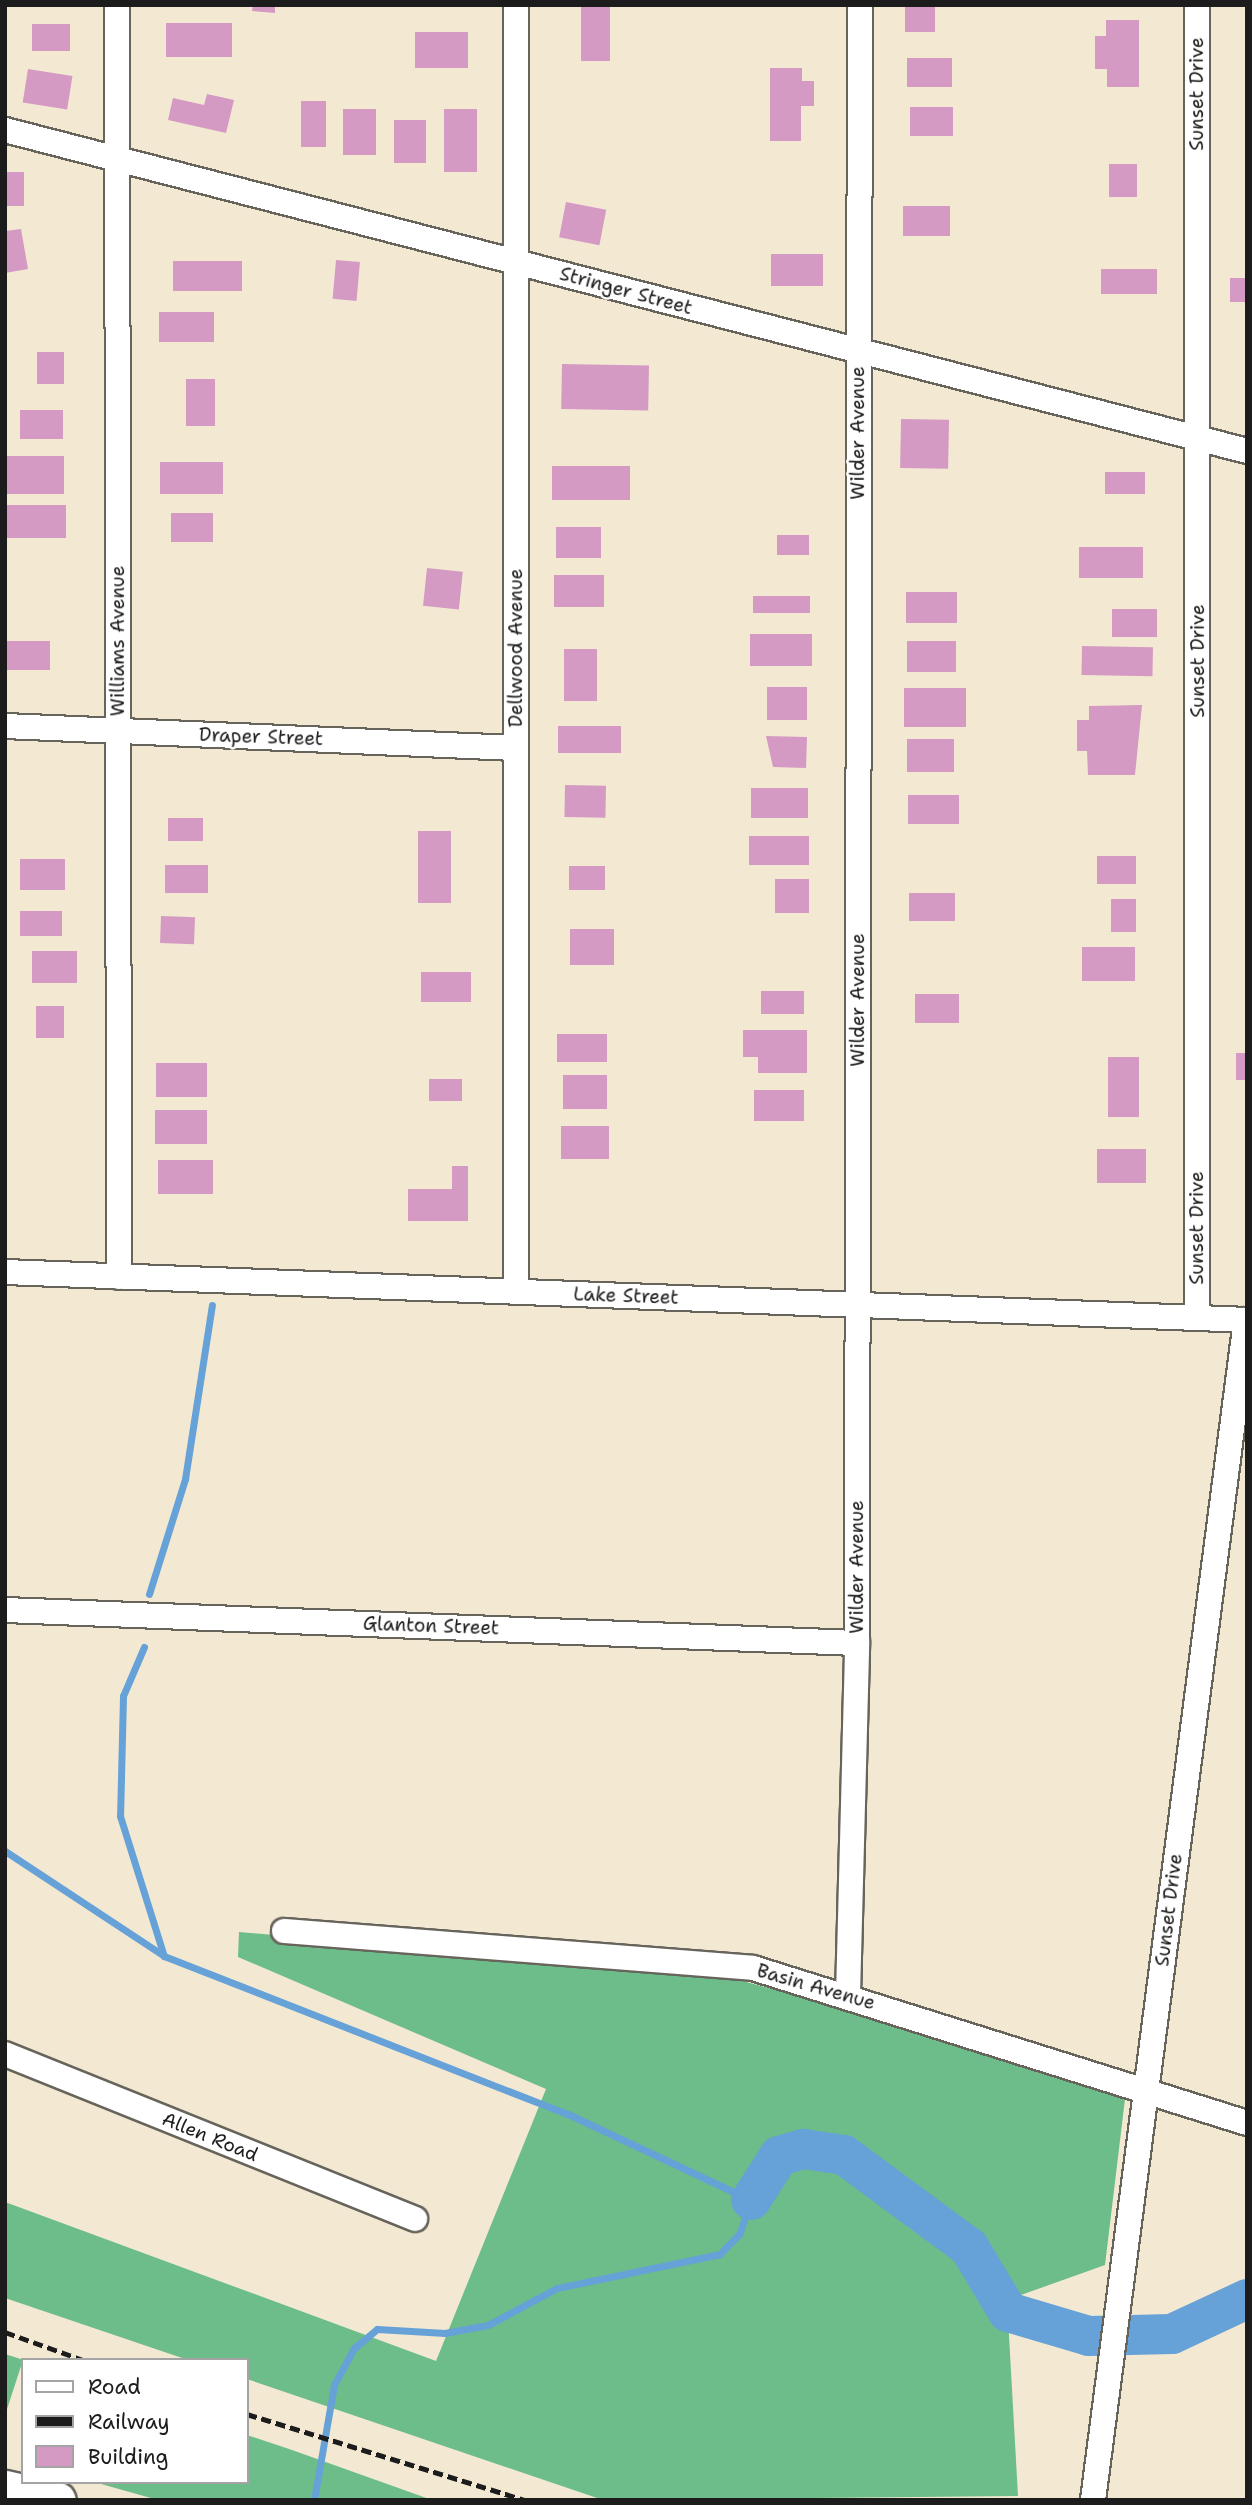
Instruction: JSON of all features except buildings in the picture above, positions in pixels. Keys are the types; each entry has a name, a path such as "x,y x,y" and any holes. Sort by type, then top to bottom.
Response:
{"street":[{"name":"Williams Avenue","path":"117,5 119,1277"},
{"name":"Dellwood Avenue","path":"516,5 516,1292"},
{"name":"Wilder Avenue","path":"848,1995 857,1643 860,5"},
{"name":"Sunset Drive","path":"1196,1317 1197,5"},
{"name":"Stringer Street","path":"5,130 1247,451"},
{"name":"Draper Street","path":"5,726 516,748"},
{"name":"Lake Street","path":"5,1272 1247,1320"},
{"name":"Sunset Drive","path":"1093,2500 1247,1320"},
{"name":"Glanton Street","path":"5,1610 857,1643"},
{"name":"Basin Avenue","path":"284,1931 713,1963 793,1976 1247,2123"},
{"name":"Allen Road","path":"5,2054 415,2219"},
{"path":"5,2488 58,2500"}],"green space":[{"path":"239,1932 713,1973 892,2021 1125,2099 1105,2265 1007,2300 1018,2496 603,2500 248,2379 248,2358 182,2358 5,2298 5,2202 436,2361 546,2089 238,1957"},
{"path":"5,2354 21,2359 21,2366 5,2415"},
{"path":"248,2435 432,2500 158,2500 101,2484 248,2484"}],"waterway":[{"path":"149,1594 185,1479 212,1305"},
{"path":"144,1647 123,1696 120,1816 164,1956"},
{"path":"5,1851 164,1956 568,2114 751,2200 739,2234 720,2254 557,2288 488,2325 445,2333 377,2329 354,2348 334,2385 314,2500"},
{"path":"751,2200 779,2156 804,2149 844,2155 969,2247 1008,2312 1089,2336 1172,2334 1247,2299"}],"railway":[{"path":"5,2332 77,2358"},
{"path":"248,2414 525,2500"}]}
